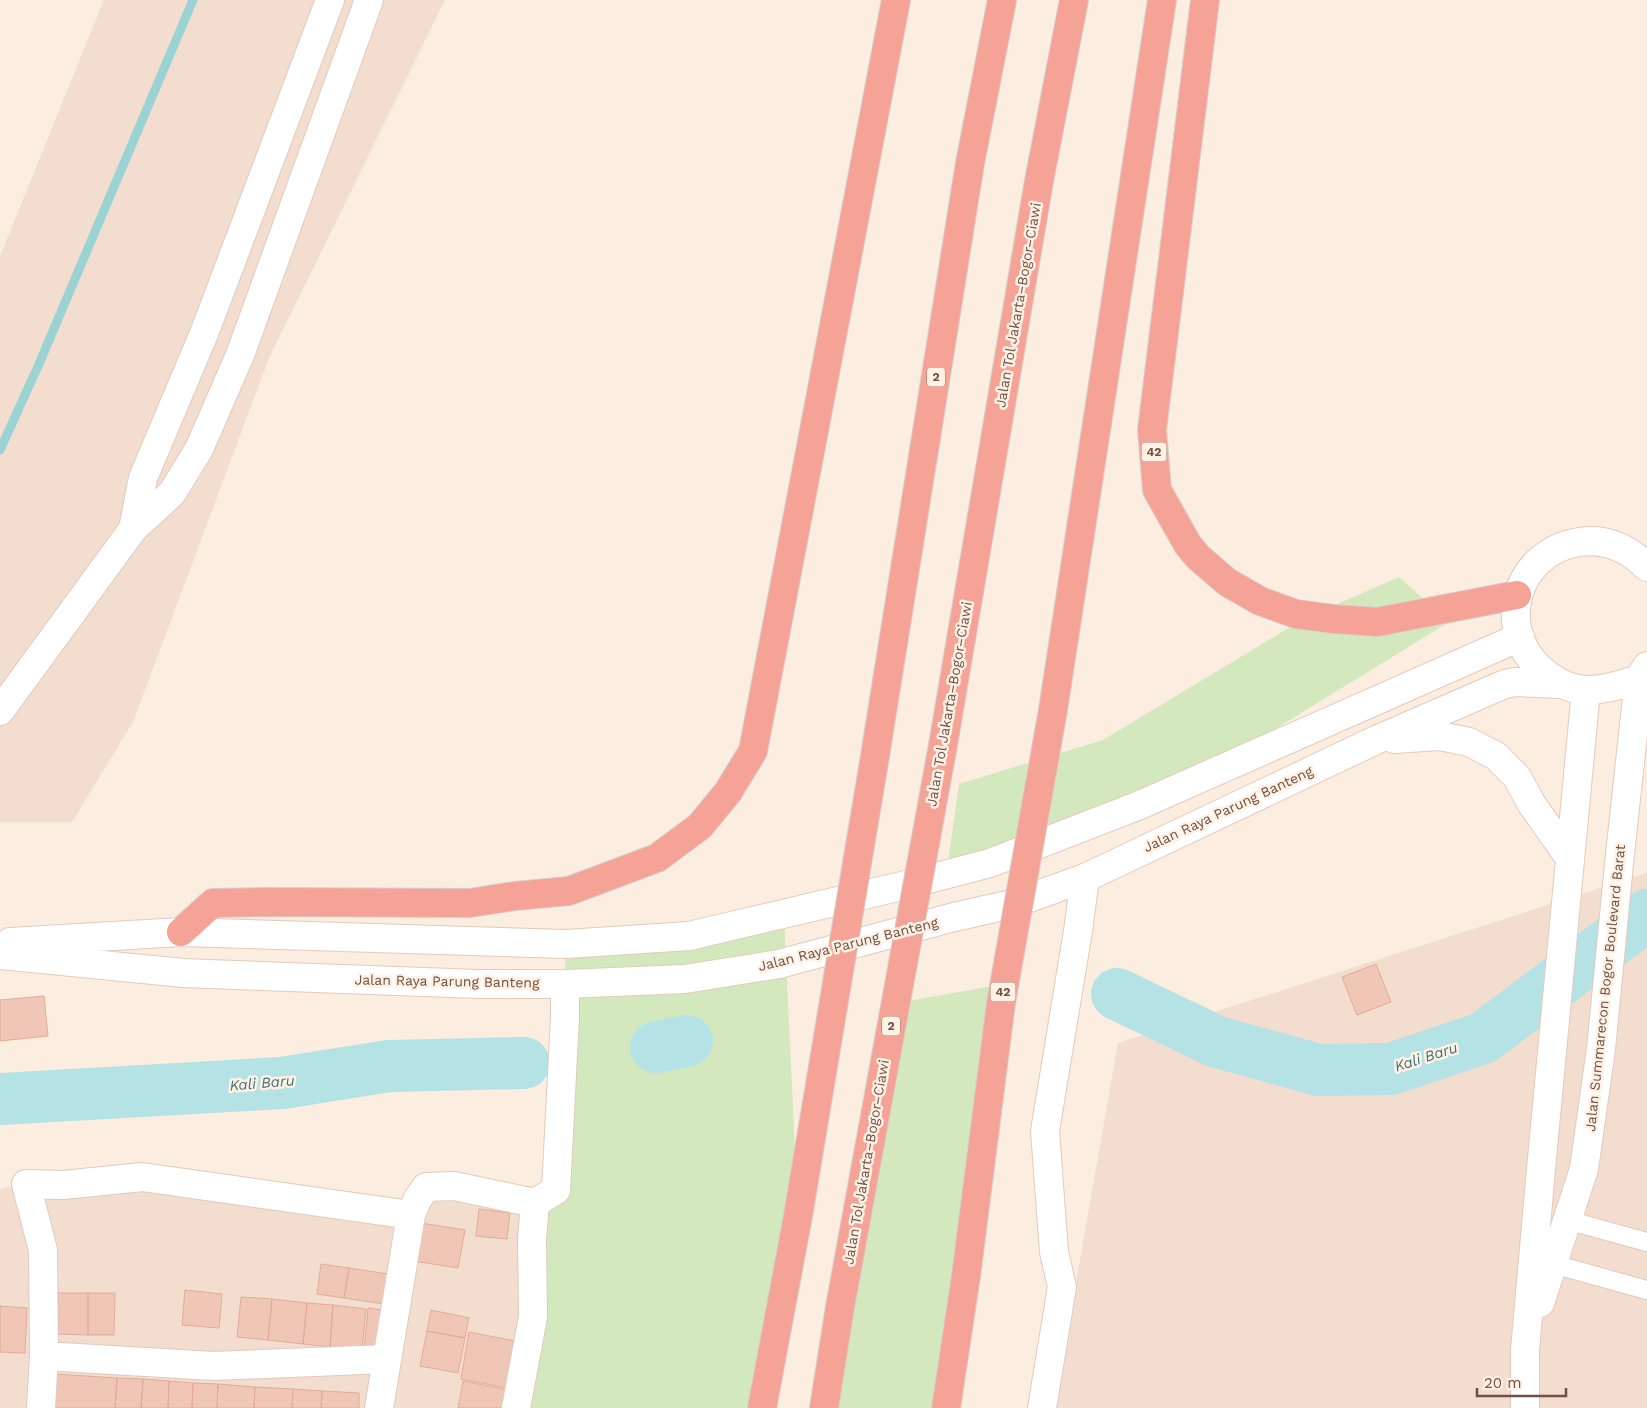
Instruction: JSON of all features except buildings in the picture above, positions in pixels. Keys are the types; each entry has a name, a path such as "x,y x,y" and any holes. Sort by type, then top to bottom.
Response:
{"highway":[{"path":"181,932 214,903 470,903 515,896 569,891 657,858 700,826 728,792 754,751 896,0"},
{"name":"2","path":"762,1408 798,1216 875,756 970,163 1002,0"},
{"name":"Jalan Tol Jakarta–Bogor–Ciawi","path":"824,1408 840,1307 943,745 1039,181 1074,0"},
{"name":"42","path":"946,1408 966,1276 1001,1002 1053,710 1162,0"},
{"name":"42","path":"1205,0 1152,430 1157,490 1188,545 1198,557 1227,582 1260,601 1296,614 1377,622 1518,595"}],"street":[{"path":"133,528 143,478 204,331 330,0"},
{"path":"0,711 133,528 172,493 199,449 240,354 369,0"},
{"path":"1643,558 1614,544 1590,540 1566,544 1544,556 1528,573 1518,595 1515,626 1527,656 1537,668 1559,684 1586,690 1607,688 1643,672"},
{"path":"0,943 181,932 566,944 689,936 906,886 990,863 1140,805 1520,637"},
{"name":"Jalan Summarecon Bogor Boulevard Barat","path":"1525,1350 1584,1169 1601,1049 1620,854 1643,672"},
{"name":"Jalan Raya Parung Banteng","path":"0,955 184,973 478,984 565,984 685,979 780,964 954,917 1012,904 1085,878 1376,740 1505,684 1515,682 1559,684"},
{"name":"Jalan Summarecon Bogor Boulevard Barat","path":"1525,1408 1525,1350 1548,1083 1586,690"},
{"path":"1376,740 1440,736 1469,742 1496,756 1517,777 1531,802 1569,857"},
{"path":"1042,1408 1062,1287 1054,1252 1045,1130 1085,878"},
{"path":"181,932 184,973"},
{"path":"516,1408 533,1317 532,1239 546,1196 565,1017 565,984"},
{"path":"41,1408 44,1356 43,1250 26,1184 63,1185 142,1177 411,1215"},
{"path":"379,1408 411,1215 416,1200 426,1187 454,1186 546,1196"},
{"path":"44,1356 214,1366 387,1359"}],"lane":[{"path":"1567,1220 1647,1242"},
{"path":"1553,1264 1647,1290"}],"shaded area":[{"path":"104,0 445,0 269,358 133,722 72,822 0,822 0,256"},
{"path":"1647,873 1647,1408 1054,1408 1118,1043"},
{"path":"142,1177 411,1215 426,1187 535,1203 516,1408 0,1408 0,1189 26,1184"}],"green space":[{"path":"1399,577 1449,622 1110,831 947,869 959,784 1103,740 1305,618"},
{"path":"784,915 798,1216 762,1408 516,1408 532,1239 556,1190 566,944"},
{"path":"1004,984 946,1408 824,1408 891,1004"}],"waterway":[{"path":"0,450 39,364 193,0"},
{"name":"Kali Baru","path":"1117,994 1217,1042 1319,1070 1391,1069 1483,1038 1647,915"},
{"name":"Kali Baru","path":"656,1047 687,1041"},
{"name":"Kali Baru","path":"0,1099 282,1083 389,1066 524,1063"}]}
